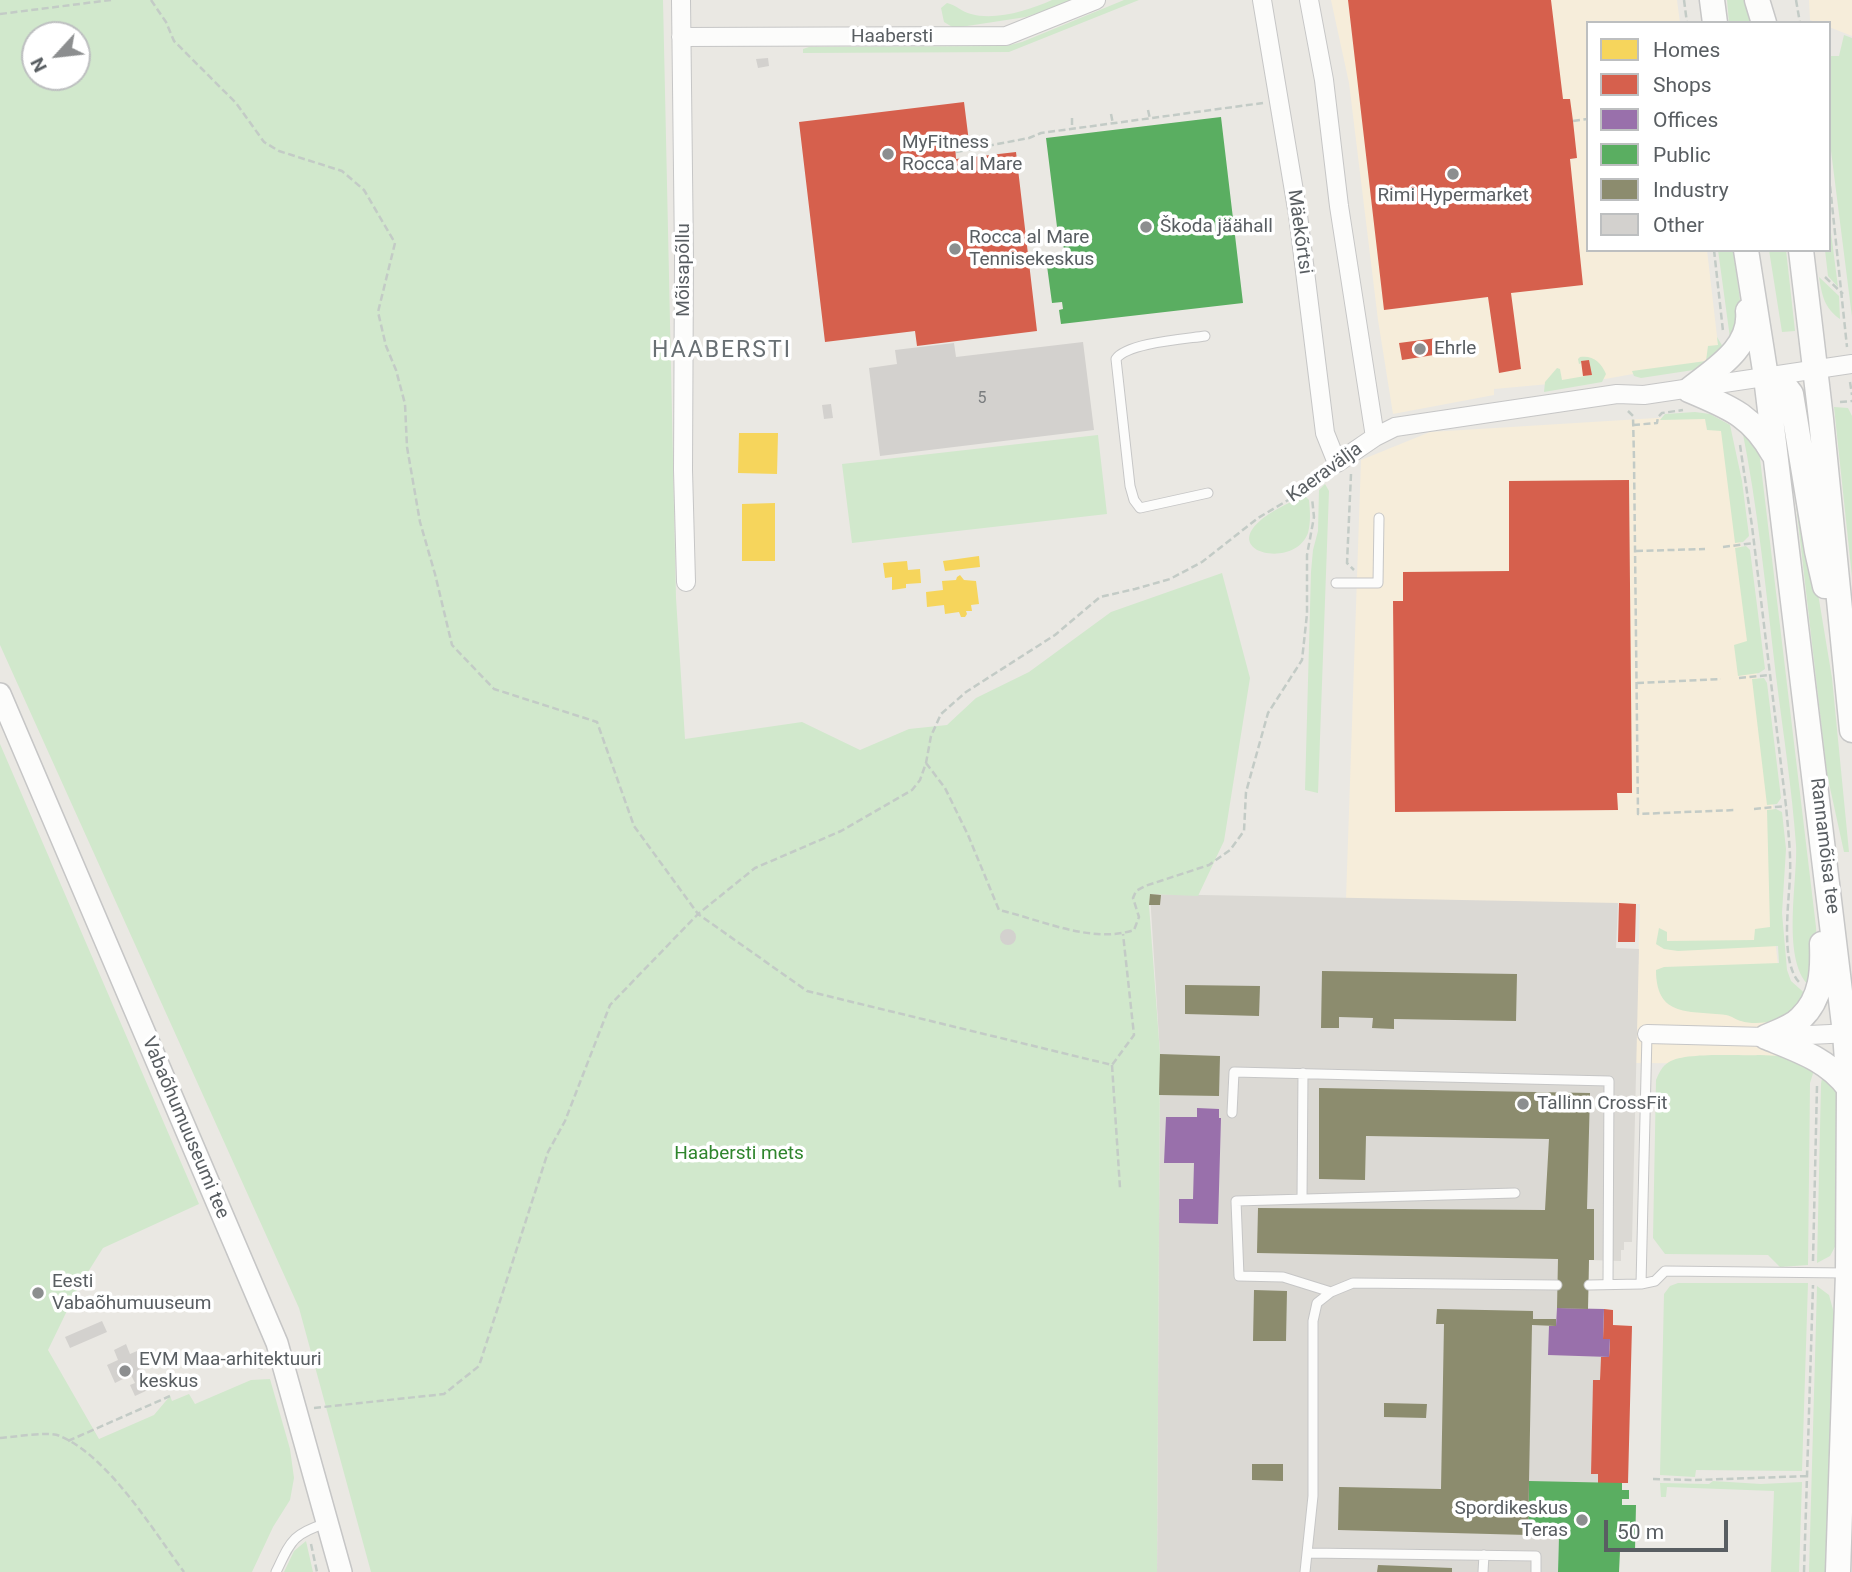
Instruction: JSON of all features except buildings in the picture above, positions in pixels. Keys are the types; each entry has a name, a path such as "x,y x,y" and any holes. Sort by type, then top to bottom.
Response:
{"main road":[{"path":"1712,0 1715,21"},
{"path":"1757,0 1763,21"},
{"path":"1769,0 1770,21"},
{"name":"Rannamõisa tee","path":"1746,252 1766,377 1849,1033 1848,1273 1838,1572"},
{"path":"1801,252 1852,730"},
{"path":"1751,279 1746,295 1749,324 1743,341 1690,400 1739,414 1754,425 1776,458"},
{"path":"1766,377 1781,381 1791,394 1817,551 1846,671"},
{"path":"1766,1037 1800,1020 1817,996 1823,970 1822,931 1831,903"},
{"path":"1766,1037 1837,1071 1849,1088"}],"street":[{"name":"Mõisapõllu","path":"681,0 686,582"},
{"name":"Haabersti","path":"681,37 1006,36 1096,0"},
{"name":"Mäekõrtsi","path":"1262,0 1298,215 1325,433 1344,467"},
{"path":"1309,0 1324,80 1339,206 1374,437"},
{"name":"Kaeravälja","path":"1344,467 1374,437 1395,427 1617,394 1690,400 1766,377 1814,368 1851,371"},
{"name":"Vabaõhumuuseumi tee","path":"0,694 277,1343 341,1572"},
{"path":"1647,1034 1766,1037 1849,1033"}],"lane":[{"path":"1205,336 1132,348 1120,353 1116,359 1134,500 1140,508 1208,493"},
{"name":"Kaeravälja","path":"1311,486 1344,467"},
{"path":"1336,583 1378,583 1379,518"},
{"path":"1641,1284 1647,1034"},
{"path":"1232,1113 1234,1072 1609,1081 1608,1284"},
{"path":"1303,1073 1303,1199"},
{"path":"1331,1292 1283,1277 1239,1276 1236,1201 1515,1194"},
{"path":"1588,1285 1641,1284 1655,1281 1665,1271 1848,1273"},
{"path":"1305,1572 1313,1496 1313,1321 1317,1303 1331,1292 1353,1283 1557,1285"},
{"path":"275,1572 295,1536 327,1523"},
{"path":"1307,1553 1536,1556 1536,1572"},
{"path":"1483,1572 1484,1555"}],"path":[{"path":"0,14 111,0"},
{"path":"151,0 166,22 174,41 236,103 264,142 279,151 342,170 363,190 395,243 378,312 405,404 407,447 420,522 452,645 494,689 597,722 634,826 698,914 807,991 1112,1065"},
{"path":"1684,0 1687,21"},
{"path":"1796,0 1800,21"},
{"path":"956,152 1029,138 1041,133 1270,102"},
{"path":"1188,106 1189,114"},
{"path":"1149,110 1150,119"},
{"path":"1111,114 1112,124"},
{"path":"1072,118 1072,129"},
{"path":"1573,121 1586,119"},
{"path":"980,137 981,147"},
{"path":"1831,204 1846,342"},
{"path":"1714,252 1726,341"},
{"path":"1823,275 1843,295"},
{"path":"1851,371 1852,395"},
{"path":"1633,425 1657,423 1662,413 1690,400"},
{"path":"1833,402 1852,401"},
{"path":"1623,409 1633,416 1638,814 1736,810"},
{"path":"1739,414 1736,424 1747,483 1790,842 1787,913 1791,970 1801,985"},
{"path":"1344,467 1349,489 1347,563 1354,570"},
{"path":"926,763 945,788 999,910 1089,934 1123,934 1134,930 1139,917 1133,898 1136,891 1209,865 1230,850 1244,831 1246,792 1268,713 1302,660 1307,614 1307,555 1314,517 1311,486"},
{"name":"Kaeravälja","path":"926,763 931,736 941,715 967,692 1055,635 1100,597 1135,589 1181,573 1202,562 1258,518 1311,486"},
{"path":"1723,547 1754,543"},
{"path":"1636,551 1705,549"},
{"path":"1739,678 1770,675"},
{"path":"1636,683 1721,680"},
{"path":"297,1410 444,1394 479,1366 548,1152 565,1121 610,1005 698,914 755,868 841,831 891,804 912,790 920,780 926,763"},
{"path":"1754,809 1786,806"},
{"path":"1120,1188 1112,1065 1135,1035 1123,934"},
{"path":"1813,1263 1818,1080"},
{"path":"1804,1572 1813,1286"},
{"path":"236,1360 274,1373"},
{"path":"68,1441 170,1396"},
{"path":"0,1438 58,1434 96,1459 130,1499 184,1572"},
{"path":"1653,1479 1807,1476"}],"shaded area":[{"path":"1331,0 1677,0 1680,21 1586,21 1586,252 1707,252 1718,345 1706,361 1605,379 1494,389 1494,395 1393,414 1378,320 1349,83"},
{"path":"1809,0 1852,0 1852,36 1831,28 1831,21 1810,20"},
{"path":"1705,415 1726,427 1775,822 1775,940 1790,1064 1635,1063 1640,904 1346,899 1361,460 1430,432"},
{"path":"1150,894 1618,903 1616,948 1639,949 1632,1242 1624,1242 1621,1261 1589,1260 1588,1309 1601,1357 1600,1380 1593,1381 1591,1473 1598,1474 1598,1483 1559,1536 1558,1572 1157,1572 1160,1054"}],"green space":[{"name":"Haabersti mets","path":"0,0 663,0 676,598 685,739 802,722 860,750 909,729 947,725 976,698 1029,672 1111,612 1222,573 1250,678 1224,841 1198,896 1150,894 1149,905 1160,1054 1157,1572 371,1572 299,1308 0,645"},
{"path":"1052,0 1076,0 1026,17 954,28 944,22 941,8 947,3 968,13 991,16 1023,11"},
{"path":"1124,0 1139,0 1009,52 803,53 803,49 809,47 1006,46"},
{"path":"1727,0 1746,0 1751,21 1729,21"},
{"path":"1844,35 1852,38 1852,317 1831,151 1831,56 1839,56"},
{"path":"1831,233 1838,287 1828,276 1825,252 1831,252"},
{"path":"1718,252 1733,252 1742,314 1730,338"},
{"path":"1769,252 1786,252 1795,331 1782,332"},
{"path":"1819,277 1839,296 1840,319 1827,306"},
{"path":"1717,337 1726,352 1700,369 1641,378 1634,376 1632,371 1706,361 1708,346 1718,345"},
{"path":"1580,357 1593,358 1602,366 1606,374 1602,382 1544,392 1545,382 1557,368 1560,369 1562,380 1591,375 1589,360 1579,364"},
{"path":"1834,407 1848,408 1852,416 1852,577"},
{"path":"1665,414 1710,414 1730,425 1742,481 1749,536 1743,542 1735,543 1721,431 1707,430 1705,419 1660,420"},
{"path":"1741,424 1759,450 1816,927 1817,947 1812,988 1802,977 1793,942 1796,845 1792,803 1757,518"},
{"path":"1098,435 1107,514 852,543 842,464"},
{"path":"1325,484 1329,491 1318,793 1305,790 1311,572 1318,531 1319,490"},
{"path":"1800,485 1832,678 1849,852 1844,852 1827,774 1794,487"},
{"path":"1305,496 1309,500 1310,525 1308,533 1298,546 1284,553 1269,553 1256,549 1249,540 1253,528 1270,513"},
{"path":"1746,546 1750,550 1765,669 1759,673 1738,676 1734,645 1747,641 1735,548"},
{"path":"1764,678 1767,683 1781,798 1777,804 1767,805 1752,679"},
{"path":"0,744 199,1204 103,1248 78,1288 48,1350 99,1439 154,1415 170,1396 172,1401 189,1394 195,1404 251,1380 270,1379 290,1449 294,1478 290,1500 273,1527 252,1572 0,1572"},
{"path":"1776,809 1782,812 1786,849 1782,913 1787,970 1791,981 1809,997 1789,1016 1761,1023 1678,1009 1662,997 1656,970 1664,967 1779,963 1778,946 1678,951 1664,949 1656,944 1659,928 1667,932 1667,941 1754,940 1755,929 1770,927 1767,810"},
{"path":"1781,1056 1815,1067 1810,1083 1808,1265 1780,1267 1768,1255 1665,1254 1653,1238 1658,1075 1669,1062 1687,1057"},
{"path":"1823,1072 1836,1086 1836,1245 1830,1256 1817,1263 1821,1084"},
{"path":"1678,1283 1808,1283 1802,1471 1696,1470 1695,1477 1660,1475 1664,1294 1670,1286"},
{"path":"1817,1286 1829,1295 1835,1317 1827,1572 1809,1572"},
{"path":"1713,1481 1761,1484 1802,1482 1799,1572 1771,1572 1774,1491 1667,1487 1666,1497 1661,1497 1660,1483 1709,1484"},
{"path":"306,1541 313,1572 284,1572 294,1551"}],"place":[{"name":"MyFitness Rocca al Mare","path":"888,154"},
{"name":"Rimi Hypermarket","path":"1453,174"},
{"name":"Škoda jäähall","path":"1146,227"},
{"name":"Rocca al Mare Tennisekeskus","path":"955,249"},
{"name":"Ehrle","path":"1420,349"},
{"name":"Tallinn CrossFit","path":"1523,1104"},
{"name":"Eesti Vabaõhumuuseum","path":"38,1293"},
{"name":"EVM Maa-arhitektuuri keskus","path":"125,1371"},
{"name":"Spordikeskus Teras","path":"1582,1520"}],"district":[{"name":"HAABERSTI","path":"722,351"}]}
